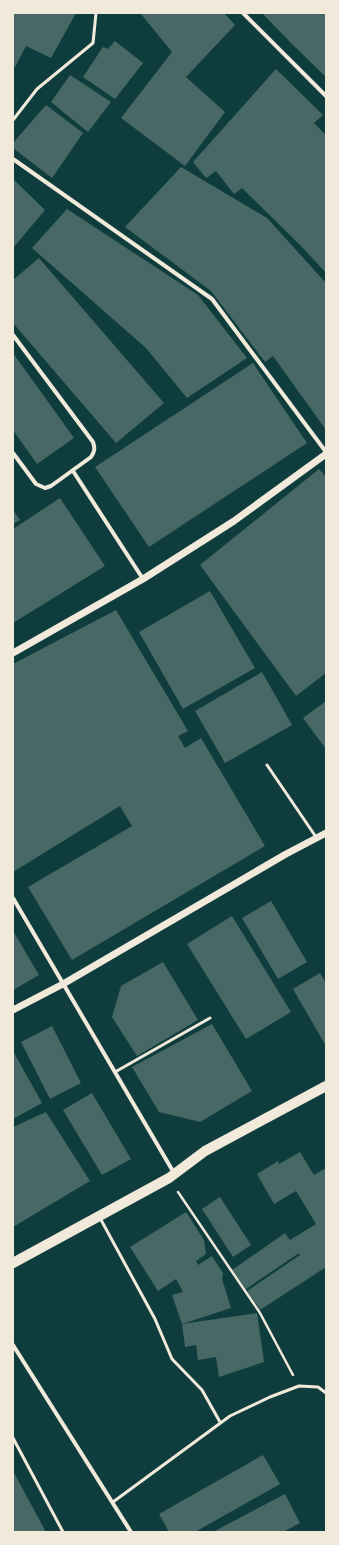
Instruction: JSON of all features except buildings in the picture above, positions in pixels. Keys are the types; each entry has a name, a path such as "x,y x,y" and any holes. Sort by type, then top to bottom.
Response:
{"main road":[{"path":"13,1263 99,1217 172,1175 205,1151 326,1086"}],"street":[{"path":"243,13 326,96"},
{"path":"13,159 212,299 326,453 234,521 143,579 13,653"},
{"path":"13,335 93,442 94,452 73,471 51,486 45,488 40,487 13,453"},
{"path":"73,471 143,579"},
{"path":"13,1010 63,984 286,854 326,833"},
{"path":"13,898 115,1072 172,1175"},
{"path":"13,1345 131,1532"}],"lane":[{"path":"13,120 37,90 93,43 96,13"},
{"path":"267,765 317,839"},
{"path":"115,1072 210,1018"},
{"path":"99,1217 155,1319 172,1359 202,1390 220,1422"},
{"path":"113,1502 220,1422 270,1397 299,1386 318,1387 326,1393"},
{"path":"13,1438 63,1532"}],"path":[{"path":"172,1175 260,1313 299,1386"}]}
